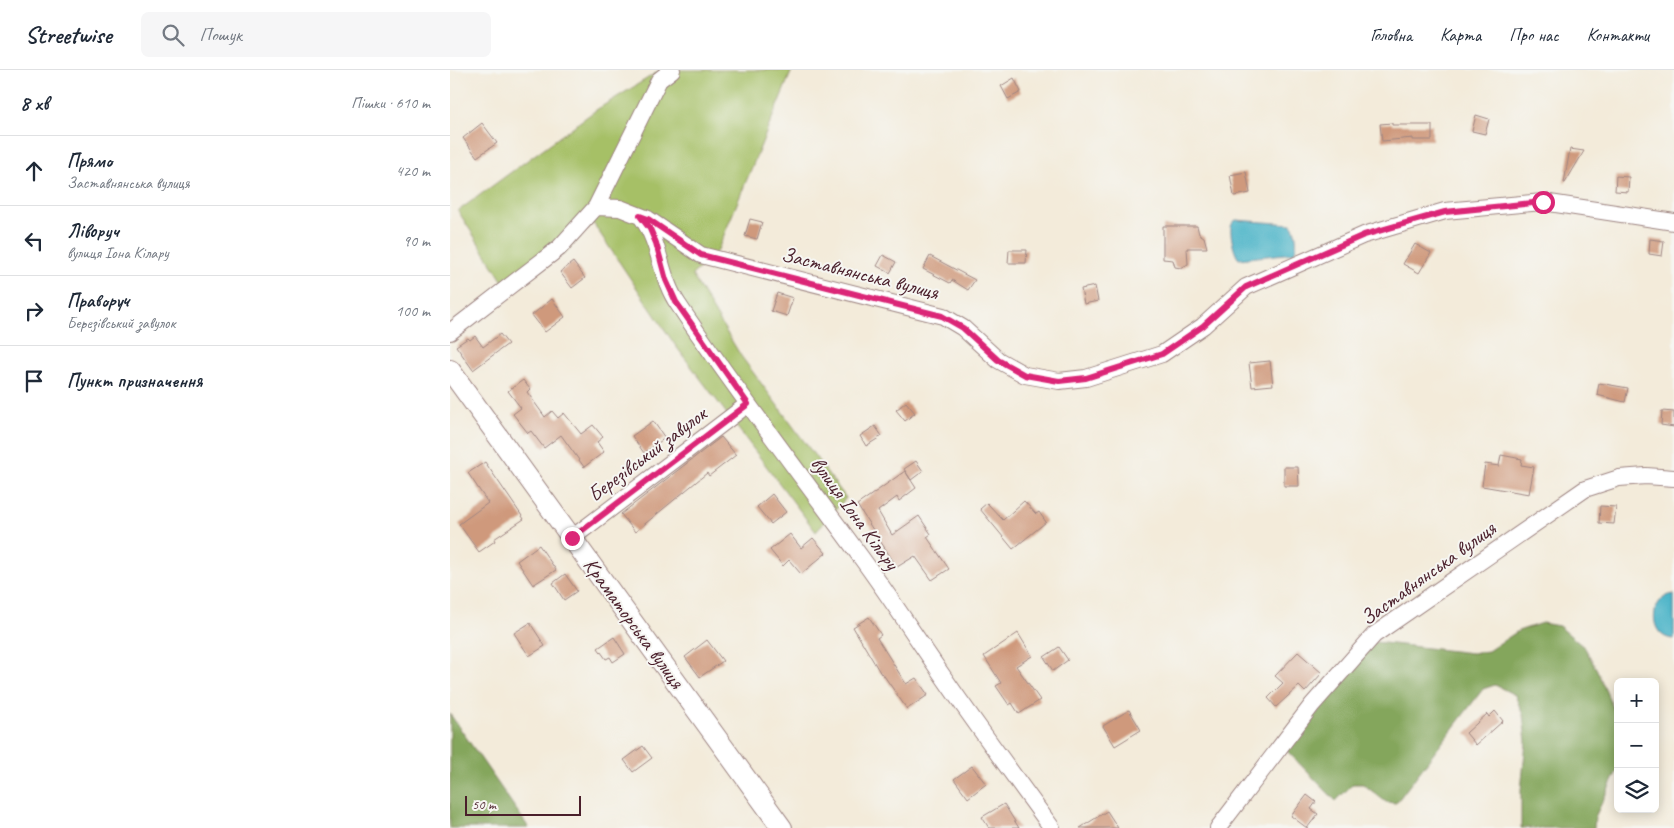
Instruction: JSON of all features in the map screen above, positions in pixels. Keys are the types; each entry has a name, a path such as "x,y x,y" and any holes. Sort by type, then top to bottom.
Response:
{"street":[{"path":"450,332 559,248 596,207 659,80 672,70"},
{"name":"Заставнянська вулиця","path":"596,207 620,208 648,219 701,255 942,316 963,328 998,360 1025,375 1059,381 1086,378 1162,354 1203,326 1246,287 1364,235 1445,212 1543,202 1674,222"},
{"name":"вулиця Іона Кілару","path":"640,216 650,229 656,243 666,280 676,302 748,404 861,557 963,705 1052,828"},
{"name":"Краматорська вулиця","path":"450,370 782,828"},
{"name":"Березівський завулок","path":"572,538 748,404"},
{"name":"Заставнянська вулиця","path":"1218,828 1312,705 1374,635 1585,489 1619,478 1646,476 1674,478"}],"green space":[{"path":"661,70 792,70 717,252 692,275 741,356 846,498 816,532 675,345 593,223 566,252 509,291 458,211 596,110"},
{"path":"1542,623 1559,626 1585,648 1597,670 1614,710 1614,777 1595,817 1594,828 1521,828 1521,790 1526,742 1523,715 1515,695 1495,685 1483,689 1396,803 1386,802 1363,784 1353,784 1336,801 1286,750 1375,642 1472,653 1488,651 1518,631"},
{"path":"450,714 529,828 450,828"}],"water":[{"path":"1236,220 1291,224 1295,230 1296,238 1294,253 1239,259 1234,249 1231,234 1231,226"},
{"path":"1674,594 1673,639 1665,637 1659,632 1655,625 1654,617 1659,602 1665,597"}],"building":[{"path":"1014,78 1021,92 1008,99 1001,86"},
{"path":"1476,115 1489,119 1485,134 1472,131"},
{"path":"482,123 497,143 477,157 463,138"},
{"path":"1392,123 1392,125 1432,125 1432,140 1413,140 1413,138 1382,141 1380,124"},
{"path":"1570,149 1584,151 1564,183"},
{"path":"1246,172 1250,193 1234,196 1230,175"},
{"path":"1616,176 1629,177 1628,192 1615,191"},
{"path":"750,219 762,222 757,239 745,236"},
{"path":"1163,226 1197,226 1199,234 1204,237 1207,248 1187,248 1188,264 1181,268 1175,267 1173,260 1163,259"},
{"path":"1650,239 1664,241 1662,256 1649,254"},
{"path":"1415,244 1431,253 1419,273 1403,264"},
{"path":"1009,250 1027,250 1026,263 1008,263"},
{"path":"883,255 896,262 890,273 877,266"},
{"path":"930,256 975,280 968,290 952,280 950,283 923,269"},
{"path":"573,262 585,278 572,288 560,272"},
{"path":"1095,286 1098,301 1084,304 1081,289"},
{"path":"777,293 793,298 787,316 771,311"},
{"path":"552,299 565,317 545,332 532,315"},
{"path":"500,334 508,344 473,370 456,346 475,336 483,347"},
{"path":"1270,361 1273,385 1252,387 1249,363"},
{"path":"523,380 530,389 527,392 545,417 552,411 558,418 564,413 581,434 593,425 603,437 597,442 604,452 584,467 561,435 544,448 531,431 528,433 513,414 521,408 508,391"},
{"path":"1599,383 1628,388 1625,402 1597,395"},
{"path":"906,402 915,413 905,421 896,410"},
{"path":"1662,411 1674,412 1674,427 1661,425"},
{"path":"653,421 665,438 644,453 632,436"},
{"path":"875,426 882,436 866,446 860,436"},
{"path":"721,437 736,455 709,476 707,473 635,532 621,514"},
{"path":"1501,455 1522,459 1521,465 1534,467 1529,494 1482,486 1485,464 1499,466"},
{"path":"916,461 923,471 911,480 904,469"},
{"path":"485,462 524,519 494,539 495,541 479,552 459,524 488,503 468,473"},
{"path":"1284,467 1298,467 1299,486 1284,486"},
{"path":"905,471 916,488 899,501 897,497 878,511 892,535 919,516 931,534 927,537 949,569 932,580 915,556 897,567 857,505"},
{"path":"772,494 786,512 771,524 757,507"},
{"path":"1024,501 1036,514 1039,512 1046,522 1013,549 980,509 987,503 1003,520"},
{"path":"1600,506 1616,507 1614,524 1599,523"},
{"path":"790,534 801,548 813,538 826,553 801,574 789,560 783,566 770,550"},
{"path":"539,545 556,570 533,585 517,561"},
{"path":"565,574 577,591 564,600 553,583"},
{"path":"869,617 881,635 877,638 906,684 916,678 928,695 907,709 881,674 853,627"},
{"path":"530,623 545,646 529,656 514,633"},
{"path":"1018,633 1032,656 1016,666 1040,700 1019,714 1012,703 1009,705 996,686 1001,683 984,656"},
{"path":"614,637 625,654 613,662 610,657 606,659 598,648"},
{"path":"707,640 723,661 700,677 685,657"},
{"path":"1059,647 1068,660 1053,671 1044,657"},
{"path":"1298,652 1322,673 1305,692 1299,686 1276,707 1268,698 1283,683 1275,676"},
{"path":"1129,710 1141,730 1115,746 1103,726"},
{"path":"1495,711 1503,721 1476,745 1466,733 1487,714 1489,717"},
{"path":"643,746 652,758 633,772 624,760"},
{"path":"972,766 986,784 968,798 954,779"},
{"path":"1307,795 1316,802 1311,809 1318,814 1307,828 1291,816"},
{"path":"1004,804 1019,828 989,828 982,817"},
{"path":"1107,811 1118,828 1080,828"}],"route":[{"path":"572,538 748,404 676,302 666,280 656,243 650,229 640,216 648,219 701,255 942,316 963,328 998,360 1025,375 1059,381 1086,378 1162,354 1203,326 1246,287 1364,235 1445,212 1543,202"}]}
